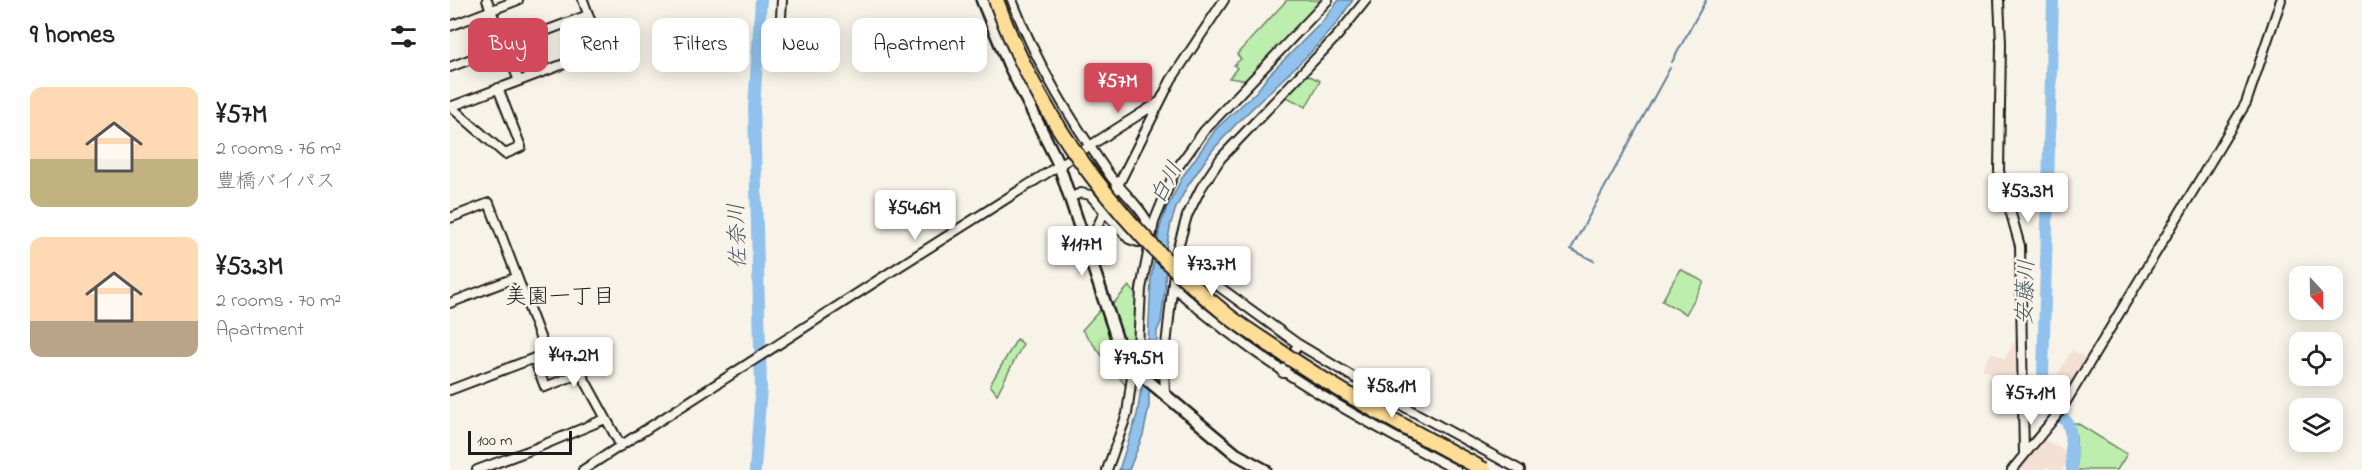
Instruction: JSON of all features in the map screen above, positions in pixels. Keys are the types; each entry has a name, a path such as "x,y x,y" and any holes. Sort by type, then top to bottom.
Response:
{"highway":[{"path":"990,0 1017,62 1066,149 1100,194 1171,271 1225,319 1306,374 1381,419 1474,470"},
{"path":"996,0 1008,33 1022,61 1070,147 1103,191 1175,270 1229,316 1309,372 1484,470"}],"main road":[{"path":"982,0 1009,65 1059,165 1119,345 1134,369 1236,454 1265,470"}],"street":[{"path":"487,0 494,18"},
{"path":"450,26 518,0"},
{"path":"498,88 521,147 504,154 450,107 498,88 601,50 583,0"},
{"path":"781,18 782,0"},
{"path":"1012,0 1042,70 1090,146 1118,186 1145,218 1145,226 1138,242 1129,239 1090,195 1081,193 1071,197"},
{"path":"1087,247 1171,80 1224,0"},
{"path":"1107,470 1127,414 1138,348 1141,289 1147,251 1160,205 1175,171 1204,131 1328,0"},
{"path":"1163,392 1176,254 1187,216 1201,188 1221,158 1338,35 1366,0"},
{"path":"1999,0 2001,43 1999,171 2020,246 2024,454"},
{"path":"2012,470 2058,414 2246,103 2281,0"},
{"path":"548,30 588,15"},
{"path":"450,67 468,60"},
{"path":"515,72 519,81"},
{"path":"583,470 1159,102"},
{"path":"450,218 489,203 546,353"},
{"path":"1456,470 1373,426 1283,373 1193,304 1177,290 1181,259 1187,259 1207,278 1298,344 1390,399 1520,470"},
{"path":"450,303 517,277"},
{"path":"1193,304 1207,278"},
{"path":"1283,373 1298,344"},
{"path":"450,390 566,346 621,446"},
{"path":"534,358 545,387 580,373"},
{"path":"1373,426 1390,399"},
{"path":"477,470 536,448 605,418"},
{"path":"1474,470 1484,450"}],"shaded area":[{"path":"2018,335 2019,389 1982,369 1992,352 2005,359"},
{"path":"2072,350 2086,358 2058,405 2050,379 2055,379"},
{"path":"2042,438 2070,454 2062,470 2046,467 2044,470 2016,470"}],"green space":[{"path":"1287,0 1323,0 1249,81 1229,78 1237,68 1234,65 1241,59 1237,54"},
{"path":"1306,74 1320,81 1306,107 1285,96"},
{"path":"1680,269 1704,282 1686,314 1662,301"},
{"path":"1129,286 1136,294 1137,348 1134,359 1124,343 1112,305"},
{"path":"1101,309 1116,352 1131,372 1126,386 1082,330"},
{"path":"1017,339 1023,344 997,394 990,385"},
{"path":"2073,423 2077,423 2127,454 2117,470 2077,470 2076,437"}],"water":[{"path":"1339,0 1353,0 1336,24 1310,53 1237,123 1211,152 1187,187 1176,208 1166,249 1165,288 1161,322 1157,331 1156,365 1143,435 1129,470 1119,470 1137,415 1148,345 1151,278 1160,227 1166,210 1183,176 1216,129 1257,91 1268,76 1322,22"}],"waterway":[{"name":"佐奈川","path":"755,470 761,388 754,107 761,0"},
{"path":"1672,62 1706,0"},
{"name":"安藤川","path":"2053,0 2043,374 2051,406 2067,422 2070,430 2072,470"},
{"path":"1594,261 1571,249 1670,68"}],"district":[{"name":"美園一丁目","path":"560,295"}],"water label":[{"name":"白川","path":"1165,182"}]}
